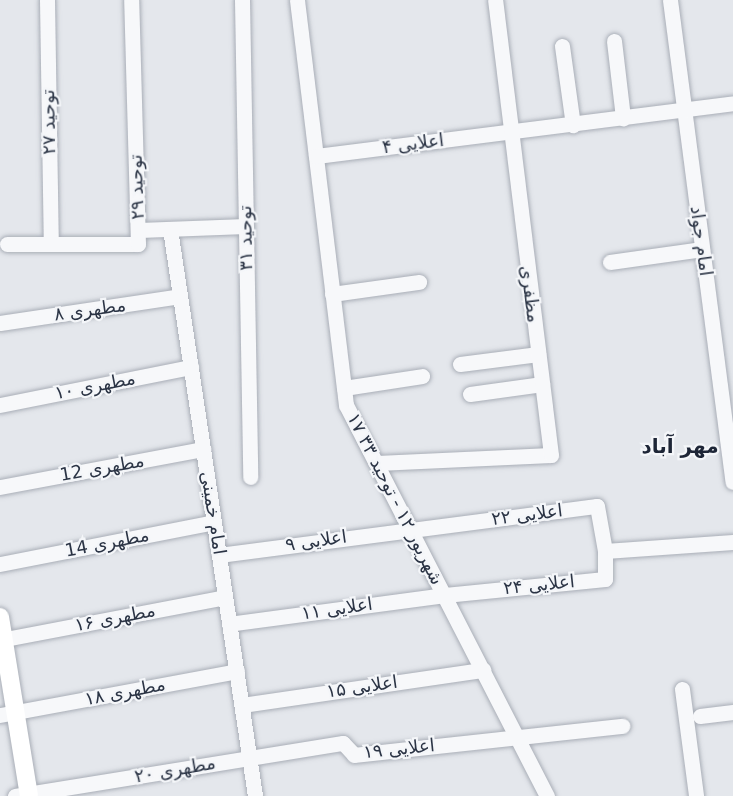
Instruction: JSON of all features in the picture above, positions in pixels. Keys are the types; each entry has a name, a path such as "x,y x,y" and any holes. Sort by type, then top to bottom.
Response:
{"main road":[{"path":"0,617 7,714 24,796"}],"street":[{"name":"توحید ۲۷","path":"47,0 51,244"},
{"name":"توحید ۲۹","path":"7,244 138,244 131,0"},
{"name":"توحید ۳۱","path":"242,0 250,477"},
{"name":"۱۷ شهریور ۱۲ - توحید ۳۳","path":"297,0 346,405 412,528 548,796"},
{"name":"مظفری","path":"377,462 551,455 495,0"},
{"name":"امام جواد","path":"670,0 702,249 729,423 733,482"},
{"path":"614,41 623,118"},
{"path":"562,46 573,125"},
{"name":"اعلایی ۴","path":"316,156 733,103"},
{"path":"139,230 246,226"},
{"name":"امام خمینی","path":"170,229 255,796"},
{"path":"610,262 702,249"},
{"path":"332,294 419,282"},
{"name":"مطهری ۸","path":"0,323 180,296"},
{"path":"460,363 538,354"},
{"name":"مطهری ۱۰","path":"0,405 191,367"},
{"path":"344,388 422,376"},
{"path":"470,394 542,384"},
{"name":"مطهری 12","path":"0,487 203,449"},
{"name":"اعلایی ۲۲","path":"412,528 597,506 605,551"},
{"name":"مطهری 14","path":"0,564 214,522"},
{"name":"اعلایی ۹","path":"219,555 412,528"},
{"path":"605,551 733,542"},
{"name":"اعلایی ۲۴","path":"445,595 605,579 605,551"},
{"name":"اعلایی ۱۱","path":"230,624 445,595"},
{"name":"مطهری ۱۶","path":"2,640 225,597"},
{"name":"اعلایی ۱۵","path":"242,705 483,670"},
{"name":"مطهری ۱۸","path":"7,714 237,671"},
{"path":"682,688 696,796"},
{"path":"700,716 733,712"},
{"path":"518,736 622,726"},
{"name":"اعلایی ۱۹","path":"250,757 343,743 354,754 518,736"},
{"name":"مطهری ۲۰","path":"24,796 250,757"}],"district":[{"name":"مهر آباد","path":"680,446"}]}
